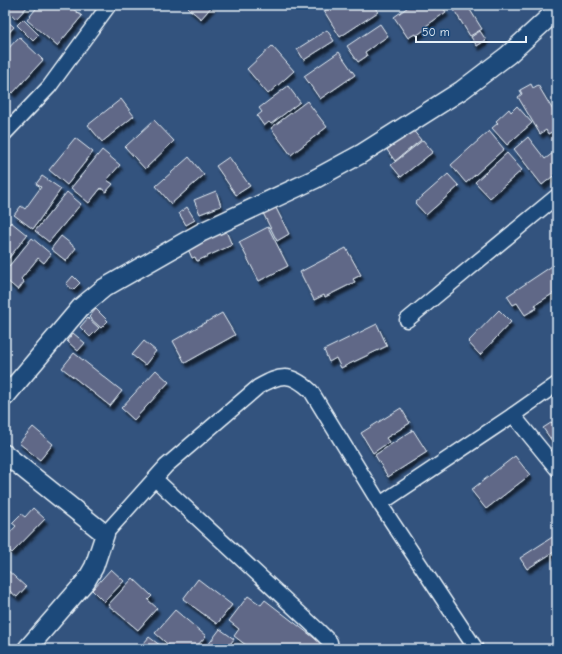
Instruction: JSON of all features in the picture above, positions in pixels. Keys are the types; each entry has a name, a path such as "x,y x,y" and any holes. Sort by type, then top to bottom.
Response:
{"street":[{"path":"5,133 49,87 109,5"},
{"path":"5,397 82,307 104,288 202,232 315,179 361,154 462,90 508,55 557,10"},
{"path":"407,320 557,196"},
{"path":"27,649 86,581 94,567 106,534 166,466 258,387 275,377 289,376 300,382 311,391 380,504 476,649"},
{"path":"380,504 557,384"},
{"path":"513,415 557,469"},
{"path":"5,454 106,534"},
{"path":"155,479 318,630 330,642 331,649"}],"building":[{"path":"7,5 29,5 16,19 5,7"},
{"path":"39,5 68,5 82,16 57,46 27,20"},
{"path":"191,5 213,5 201,19 188,8"},
{"path":"334,5 373,5 378,12 340,37 324,11"},
{"path":"411,5 441,5 446,12 426,26 427,28 416,36 415,34 408,38 394,17"},
{"path":"463,5 467,5 482,29 470,36 454,10"},
{"path":"5,19 14,27 5,37"},
{"path":"23,19 39,35 33,41 17,25"},
{"path":"380,24 388,36 365,52 367,56 358,62 347,46"},
{"path":"327,30 334,41 304,60 297,49"},
{"path":"480,31 486,40 477,46 471,37"},
{"path":"19,37 43,60 13,93 5,86 5,52"},
{"path":"272,46 294,71 268,94 247,69"},
{"path":"339,52 355,75 320,99 304,76"},
{"path":"531,84 533,88 538,85 557,117 557,129 548,134 546,130 540,134 518,97 522,94 520,90"},
{"path":"288,86 300,102 271,124 269,122 264,126 257,116 262,112 259,108"},
{"path":"121,99 134,116 102,142 88,125"},
{"path":"307,101 327,127 291,155 271,128"},
{"path":"517,106 532,123 507,145 492,128 498,123 496,121 509,109 511,112"},
{"path":"154,120 174,141 145,169 125,147"},
{"path":"412,129 421,140 395,161 387,150"},
{"path":"489,131 504,149 466,183 451,165"},
{"path":"528,137 545,159 557,150 557,173 542,185 514,149"},
{"path":"75,138 93,152 67,185 49,170"},
{"path":"423,140 433,152 401,177 391,165"},
{"path":"102,150 120,165 107,180 113,184 106,192 101,188 89,203 71,188"},
{"path":"507,153 522,170 490,198 475,182"},
{"path":"189,157 204,175 171,204 156,186"},
{"path":"229,157 250,186 236,195 216,166"},
{"path":"448,174 459,186 426,215 415,203"},
{"path":"42,176 61,189 33,229 14,215 21,206 25,209 41,187 36,184"},
{"path":"216,191 221,206 200,214 194,200"},
{"path":"67,192 81,204 49,242 35,231"},
{"path":"273,202 289,234 277,241 261,209"},
{"path":"187,207 195,220 186,225 179,213"},
{"path":"11,222 27,235 5,263 5,229"},
{"path":"268,227 288,266 259,281 239,242"},
{"path":"225,229 232,245 197,261 195,257 192,258 188,249"},
{"path":"61,236 76,248 66,261 51,249"},
{"path":"32,238 51,254 44,263 38,258 21,279 24,282 18,290 5,279 5,271"},
{"path":"346,248 361,275 353,279 355,282 325,297 324,295 314,300 300,272"},
{"path":"552,266 557,274 557,291 535,305 537,308 525,315 517,303 513,305 507,296"},
{"path":"73,276 80,283 73,290 66,284"},
{"path":"96,309 108,321 101,328 89,317"},
{"path":"499,310 511,322 480,355 468,342"},
{"path":"222,313 235,335 185,363 173,341"},
{"path":"88,318 99,328 90,337 80,327"},
{"path":"377,324 387,346 341,368 336,358 329,362 324,350"},
{"path":"73,333 85,343 78,351 67,341"},
{"path":"144,341 156,351 145,365 132,355"},
{"path":"74,353 122,391 110,406 62,368"},
{"path":"156,370 169,382 134,420 121,408"},
{"path":"401,408 410,423 386,438 389,442 373,453 361,433"},
{"path":"557,419 557,448 543,428"},
{"path":"33,427 53,444 40,460 19,443"},
{"path":"413,430 427,452 388,477 375,455"},
{"path":"515,456 530,475 486,509 471,490"},
{"path":"33,508 45,519 12,553 5,547 5,538 16,526 12,523 21,514 25,517"},
{"path":"554,536 557,542 557,550 527,569 520,558"},
{"path":"5,568 26,587 17,597 5,587"},
{"path":"111,569 124,581 104,602 92,590"},
{"path":"133,578 152,596 148,600 157,608 138,630 108,605"},
{"path":"198,579 232,605 217,624 183,599"},
{"path":"248,596 261,605 265,600 322,644 318,649 251,649 234,636 239,629 229,621"},
{"path":"175,610 206,636 194,649 173,649 155,633"},
{"path":"220,629 234,639 228,647 230,649 205,649"},
{"path":"149,637 165,649 139,649"}]}
